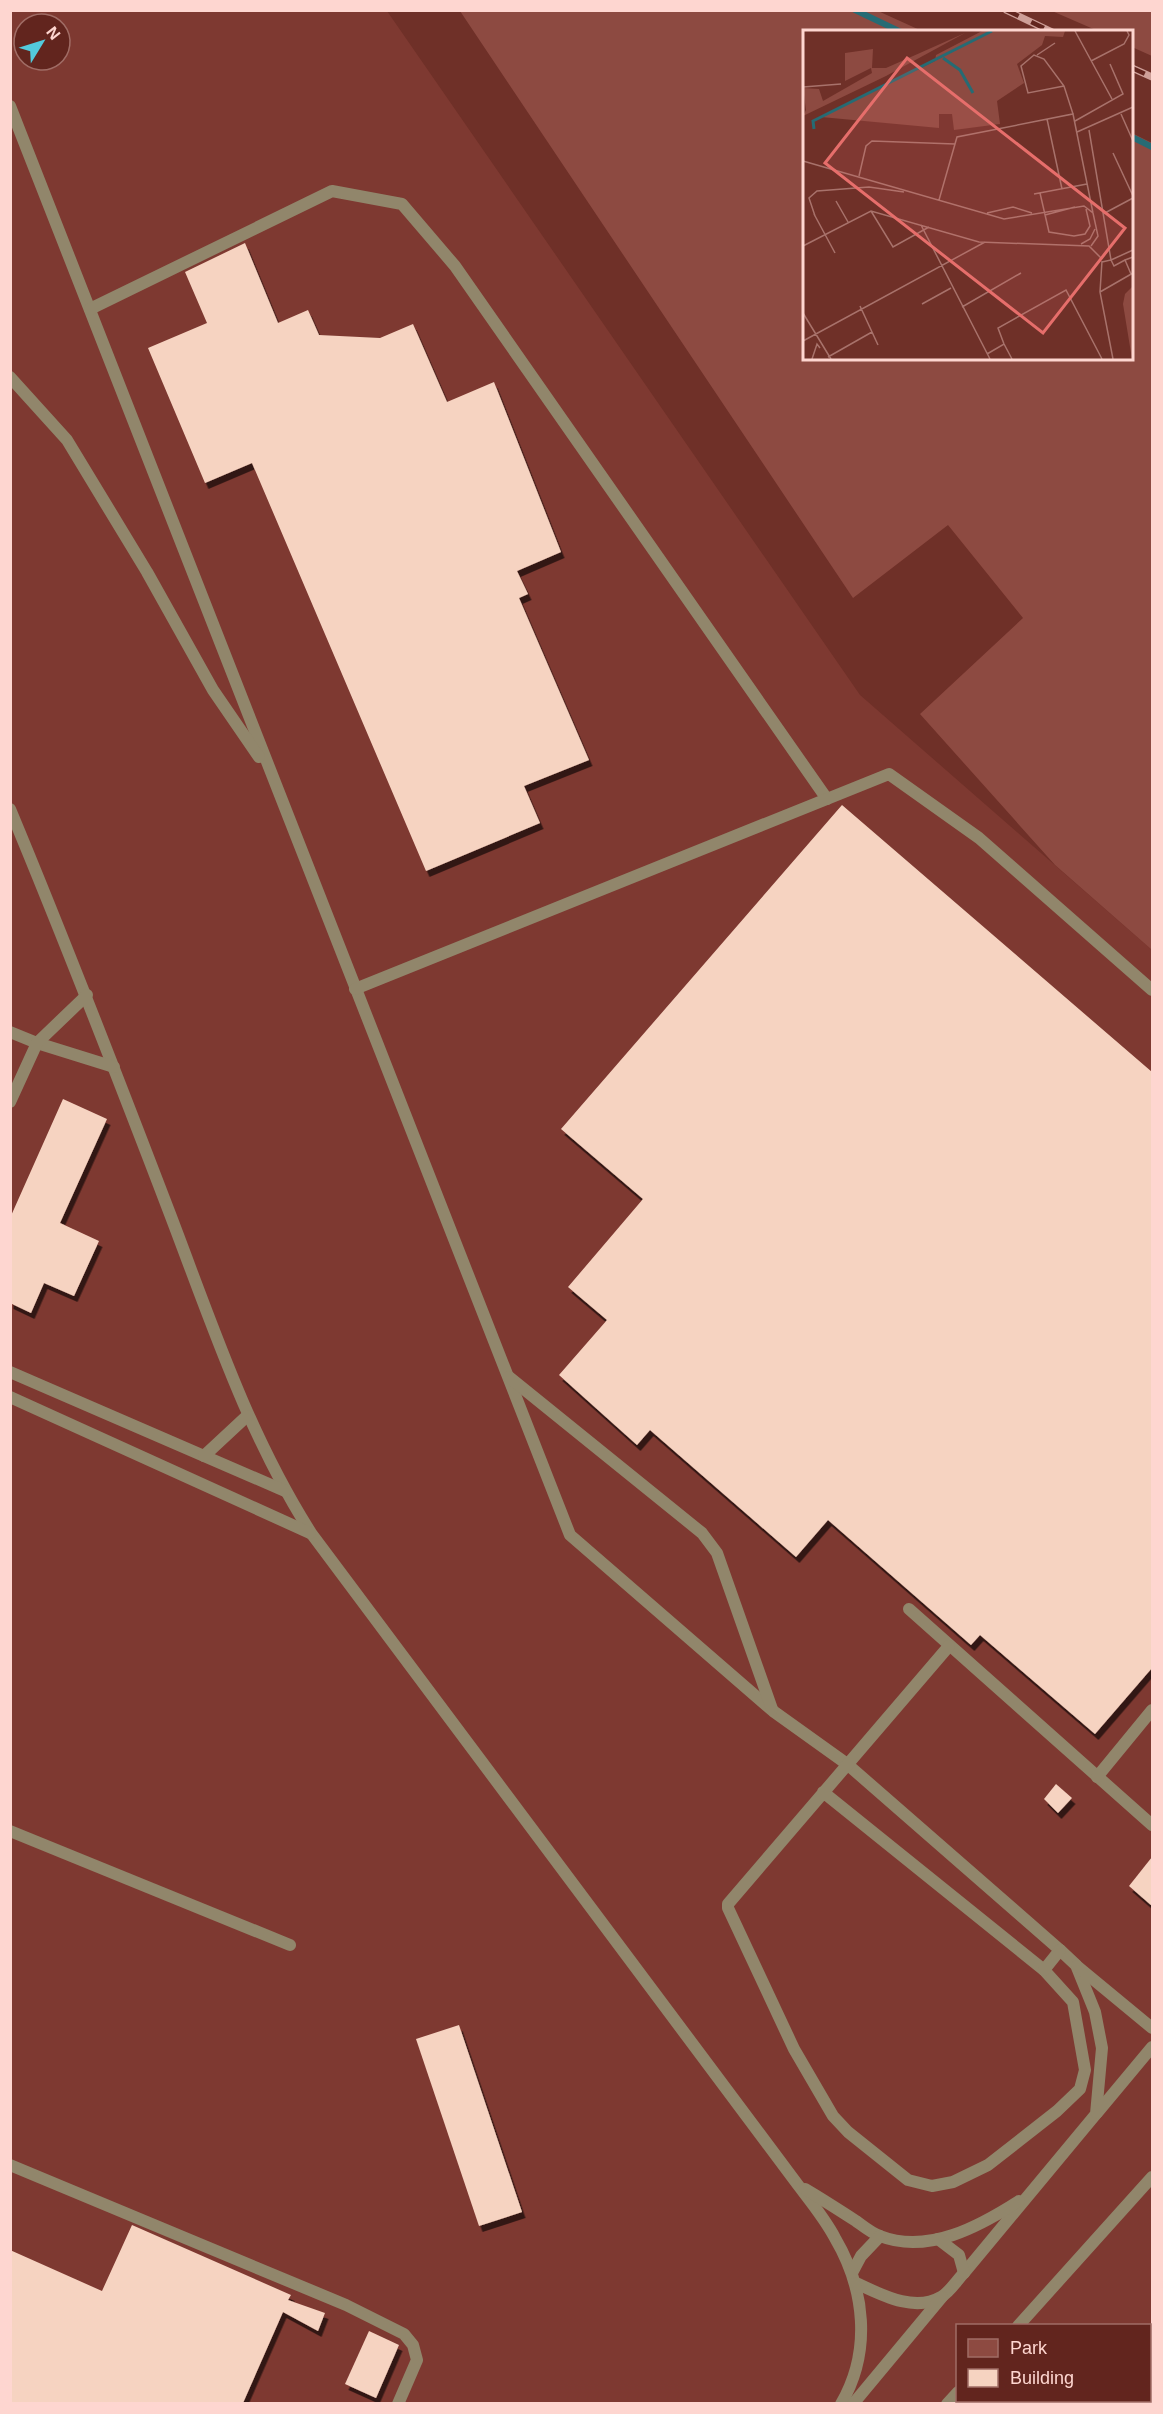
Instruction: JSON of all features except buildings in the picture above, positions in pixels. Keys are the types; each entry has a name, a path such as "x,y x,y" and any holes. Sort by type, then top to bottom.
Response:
{"lane":[{"path":"10,106 570,1535 773,1712 847,1764 1076,1965 1152,2028"},
{"path":"90,309 332,191 402,204 462,275 827,799"},
{"path":"10,377 67,440 147,572 213,690 271,774"},
{"path":"355,989 889,774 979,838 1152,990"},
{"path":"10,809 87,994 247,1416 285,1491 311,1533 835,2237 854,2278 862,2322 859,2360 841,2403"},
{"path":"10,1102 37,1043 87,994"},
{"path":"10,1032 37,1043 114,1067"},
{"path":"10,1372 285,1491"},
{"path":"508,1376 702,1533 717,1553 773,1712"},
{"path":"10,1397 311,1533"},
{"path":"61,1419 69,1398"},
{"path":"204,1456 247,1416"},
{"path":"909,1609 1152,1825"},
{"path":"823,1792 1044,1970 1073,2002 1085,2070 1080,2089 1057,2111 988,2165 953,2182 932,2186 908,2180 848,2132 833,2116 794,2049 728,1908 728,1904 823,1792 949,1646"},
{"path":"1097,1777 1152,1710"},
{"path":"10,1831 290,1945"},
{"path":"1044,1970 1060,1950"},
{"path":"1076,1965 1095,2012 1102,2048 1096,2114"},
{"path":"853,2403 1006,2225 1025,2198 1152,2047"},
{"path":"10,2165 346,2305 404,2334 413,2345 417,2360 398,2403"},
{"path":"1019,2324 1147,2193 1152,2177"},
{"path":"798,2185 880,2236 919,2241 939,2239 963,2231 992,2218 1025,2198"},
{"path":"854,2278 861,2256 880,2236"},
{"path":"939,2239 959,2255 964,2273"},
{"path":"854,2278 901,2301 921,2303 942,2297"}],"shaded area":[{"path":"11,11 387,11 860,695 1152,950 1152,2403 11,2404"}],"green space":[{"path":"460,11 878,11 920,30 803,30 803,360 1133,360 1133,134 1152,143 1152,950 1055,865 920,714 1023,618 948,525 853,598"},
{"path":"1052,11 1152,11 1152,56 1133,47 1133,30 1096,30"}],"waterway":[{"path":"855,10 897,30"},
{"path":"1133,138 1152,147"}],"railway":[{"path":"1006,10 1048,30"},
{"path":"1133,68 1152,77"}]}
